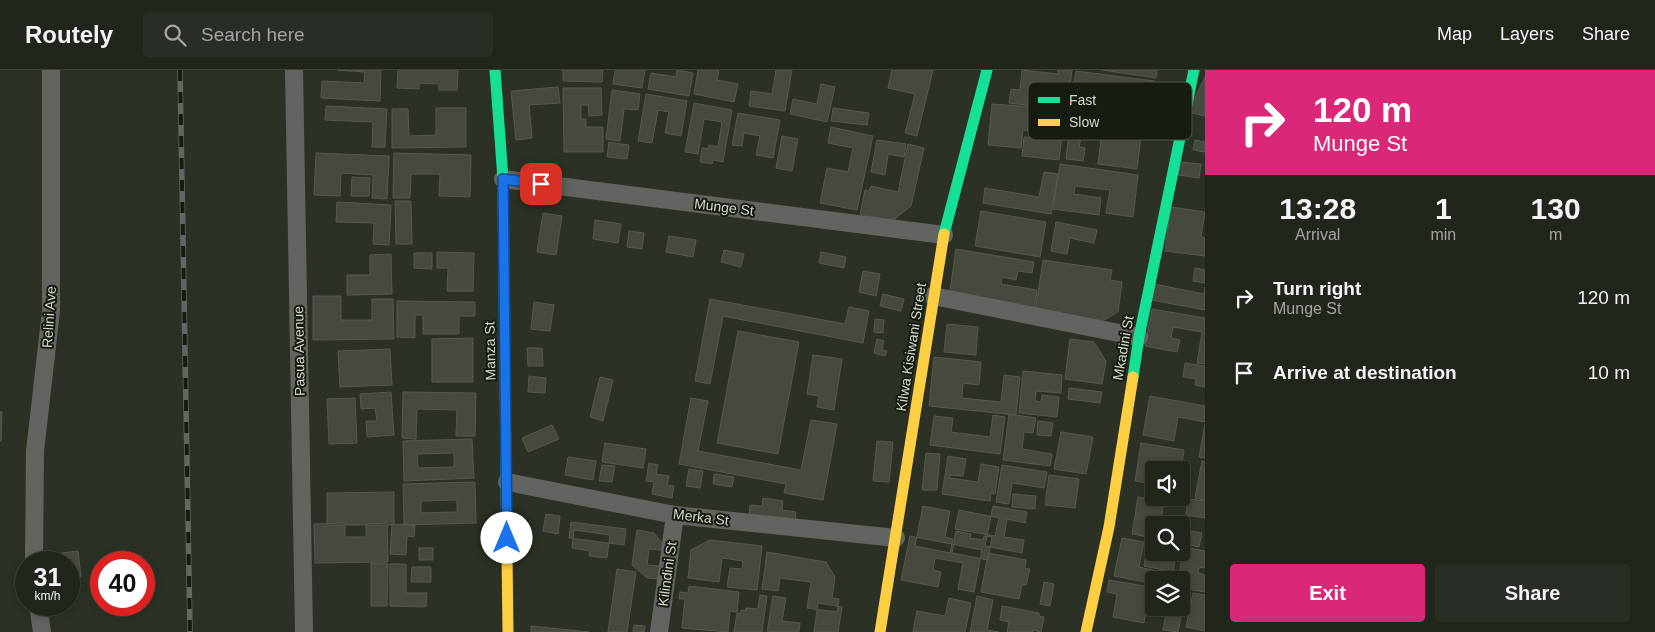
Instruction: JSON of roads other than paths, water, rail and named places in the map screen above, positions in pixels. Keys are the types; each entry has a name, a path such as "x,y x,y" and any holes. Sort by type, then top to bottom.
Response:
{"street":[{"name":"Relini Ave","path":"34,551 35,451 52,312 51,70"},
{"name":"Pasua Avenue","path":"294,70 304,632"},
{"name":"Manza St","path":"495,70 503,179 508,632"},
{"name":"Kilwa Kisiwani Street","path":"880,632 944,235 987,70"},
{"name":"Mkadini St","path":"1086,632 1109,527 1139,337 1180,140"},
{"name":"Munge St","path":"503,179 944,235"},
{"path":"933,296 1139,337"},
{"name":"Merka St","path":"507,482 675,515 896,538"},
{"name":"Kilindini St","path":"659,632 675,515"},
{"path":"40,616 42,632"}],"railway":[{"path":"180,70 190,632"}]}
